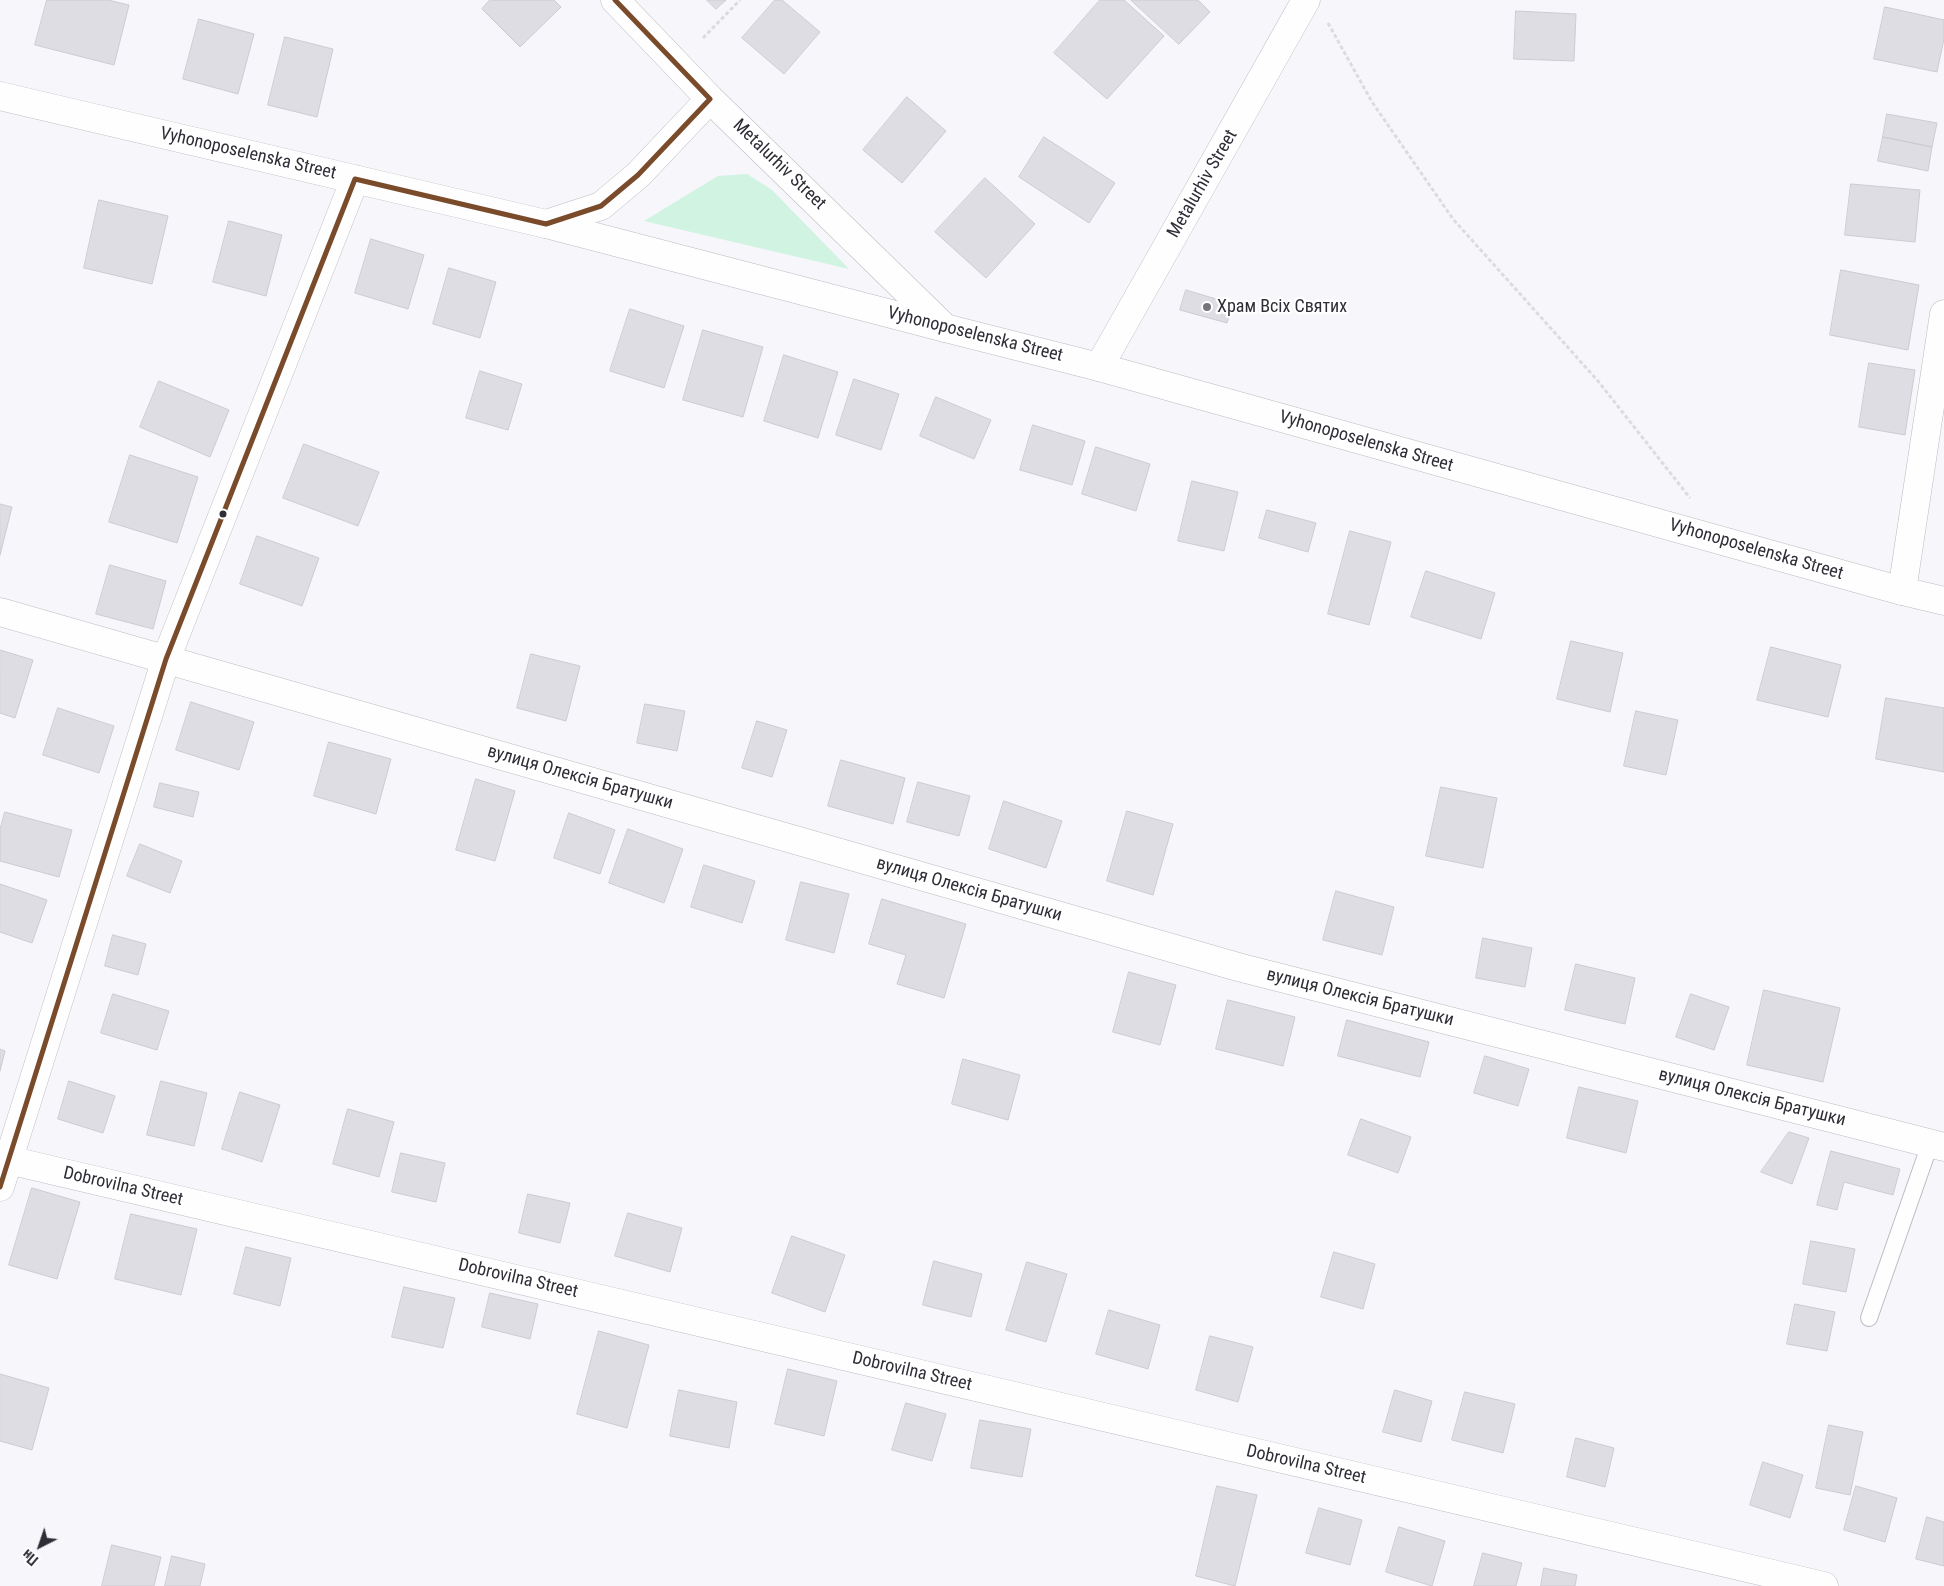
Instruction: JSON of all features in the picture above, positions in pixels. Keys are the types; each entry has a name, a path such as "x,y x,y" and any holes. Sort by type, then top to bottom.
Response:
{"street":[{"name":"Metalurhiv Street","path":"615,0 710,99 945,328"},
{"name":"Metalurhiv Street","path":"1099,367 1315,8"},
{"name":"Vyhonoposelenska Street","path":"0,96 546,224 1099,367 1902,591 1944,601"},
{"path":"546,224 601,206 638,175 710,99"},
{"path":"0,1187 4,1159 166,659 355,180"},
{"path":"1902,591 1944,314"},
{"name":"вулиця Олексія Братушки","path":"0,612 1238,967 1937,1146"},
{"name":"Dobrovilna Street","path":"4,1159 1824,1586"}],"lane":[{"path":"1869,1318 1937,1146"}],"path":[{"path":"703,38 740,0"},
{"path":"1315,8 1372,102 1453,219 1598,382 1695,504"}],"green space":[{"path":"747,174 772,190 849,269 644,221 718,176"}],"building":[{"path":"47,0 108,0 129,5 114,65 35,45"},
{"path":"490,0 554,0 561,7 520,47 482,9"},
{"path":"707,0 726,0 716,9"},
{"path":"775,0 782,0 820,32 784,74 742,38"},
{"path":"1100,0 1124,0 1164,36 1107,99 1054,53"},
{"path":"1131,0 1198,0 1210,12 1179,44"},
{"path":"1885,7 1944,20 1944,39 1937,72 1874,59"},
{"path":"1516,11 1576,14 1574,61 1514,59"},
{"path":"199,19 254,34 238,94 183,79"},
{"path":"285,37 333,49 317,117 268,105"},
{"path":"907,97 946,131 902,183 863,150"},
{"path":"1887,114 1937,123 1932,147 1883,137"},
{"path":"1044,137 1115,183 1089,223 1019,177"},
{"path":"1883,137 1932,147 1928,171 1878,161"},
{"path":"985,178 1035,224 986,278 935,232"},
{"path":"1851,184 1920,190 1915,242 1845,235"},
{"path":"99,200 168,216 152,284 84,268"},
{"path":"229,221 282,235 266,296 213,282"},
{"path":"371,239 424,255 408,309 355,293"},
{"path":"449,268 496,282 480,338 433,324"},
{"path":"1841,270 1919,285 1908,350 1830,335"},
{"name":"Храм Всіх Святих","path":"1186,290 1233,304 1227,323 1180,310"},
{"path":"630,309 684,326 664,388 610,371"},
{"path":"703,330 763,347 743,417 683,400"},
{"path":"784,355 838,372 818,438 764,421"},
{"path":"1869,363 1915,370 1905,435 1859,427"},
{"path":"480,371 522,384 508,430 466,418"},
{"path":"854,379 899,394 881,450 836,435"},
{"path":"159,381 229,410 210,457 140,427"},
{"path":"936,397 991,420 974,459 920,436"},
{"path":"1033,425 1085,441 1072,485 1020,470"},
{"path":"304,444 379,472 358,526 283,498"},
{"path":"1096,447 1150,464 1136,511 1082,494"},
{"path":"130,455 198,477 177,543 109,522"},
{"path":"1192,481 1238,492 1224,551 1178,541"},
{"path":"0,504 12,507 0,555"},
{"path":"1267,510 1316,523 1308,552 1259,538"},
{"path":"1350,531 1391,542 1369,625 1328,614"},
{"path":"257,536 319,558 302,606 240,584"},
{"path":"110,565 166,581 153,629 96,614"},
{"path":"1426,571 1495,593 1481,639 1411,617"},
{"path":"1571,641 1623,653 1610,712 1557,699"},
{"path":"1771,647 1841,665 1828,717 1757,700"},
{"path":"0,650 33,660 15,718 0,713"},
{"path":"531,654 580,666 566,721 517,708"},
{"path":"1886,698 1944,708 1944,772 1876,759"},
{"path":"191,702 254,722 239,770 176,750"},
{"path":"645,704 685,711 677,751 637,743"},
{"path":"58,708 114,726 99,773 43,755"},
{"path":"1636,711 1678,720 1666,775 1624,766"},
{"path":"757,721 787,730 772,777 742,768"},
{"path":"329,742 391,759 376,814 314,796"},
{"path":"841,760 905,778 893,824 828,806"},
{"path":"476,779 515,791 495,861 456,850"},
{"path":"918,782 970,796 959,836 907,822"},
{"path":"160,783 199,792 193,817 154,807"},
{"path":"1441,787 1497,798 1483,868 1426,856"},
{"path":"1004,801 1062,821 1046,868 989,849"},
{"path":"1127,811 1173,824 1153,895 1107,881"},
{"path":"5,812 72,830 59,877 0,861 0,830"},
{"path":"569,813 615,830 600,874 554,858"},
{"path":"628,829 683,849 664,903 609,883"},
{"path":"140,844 182,861 170,893 127,876"},
{"path":"704,865 755,881 742,923 691,907"},
{"path":"801,882 849,894 834,953 786,940"},
{"path":"0,884 47,900 32,943 0,932"},
{"path":"1336,891 1394,907 1382,955 1323,940"},
{"path":"882,899 966,924 944,998 897,984 906,955 869,944"},
{"path":"113,935 146,944 138,975 105,966"},
{"path":"1483,938 1532,948 1525,987 1476,978"},
{"path":"1576,964 1635,978 1625,1024 1565,1010"},
{"path":"1129,972 1176,985 1160,1045 1113,1032"},
{"path":"1764,990 1840,1008 1823,1082 1747,1065"},
{"path":"113,994 169,1011 157,1050 101,1033"},
{"path":"1691,994 1729,1007 1714,1050 1676,1037"},
{"path":"1228,1000 1295,1017 1283,1066 1216,1049"},
{"path":"1347,1020 1429,1042 1420,1077 1338,1056"},
{"path":"0,1049 5,1051 0,1071"},
{"path":"1485,1056 1529,1069 1518,1106 1474,1093"},
{"path":"963,1059 1020,1075 1008,1120 952,1104"},
{"path":"69,1081 115,1096 103,1133 58,1119"},
{"path":"161,1081 207,1093 194,1146 147,1135"},
{"path":"1579,1087 1638,1101 1626,1153 1567,1138"},
{"path":"240,1092 280,1105 262,1162 222,1149"},
{"path":"348,1109 394,1122 379,1177 333,1164"},
{"path":"1361,1119 1411,1137 1398,1173 1348,1155"},
{"path":"1789,1132 1809,1138 1792,1184 1761,1172"},
{"path":"1831,1151 1900,1169 1893,1195 1844,1182 1837,1210 1817,1205"},
{"path":"401,1153 445,1163 436,1202 392,1192"},
{"path":"32,1188 80,1202 57,1279 9,1265"},
{"path":"528,1194 570,1203 560,1243 519,1233"},
{"path":"628,1213 682,1228 670,1272 615,1256"},
{"path":"131,1214 197,1229 181,1295 115,1279"},
{"path":"792,1236 845,1255 825,1312 772,1293"},
{"path":"1811,1241 1855,1249 1846,1292 1803,1284"},
{"path":"246,1247 291,1258 280,1306 234,1294"},
{"path":"1334,1252 1375,1264 1363,1309 1321,1297"},
{"path":"934,1261 982,1274 971,1317 923,1305"},
{"path":"1027,1262 1067,1274 1046,1342 1006,1330"},
{"path":"404,1287 455,1298 443,1348 392,1337"},
{"path":"490,1293 538,1304 530,1339 482,1327"},
{"path":"1795,1304 1835,1312 1827,1351 1787,1344"},
{"path":"1109,1310 1160,1325 1148,1369 1096,1354"},
{"path":"599,1331 649,1345 627,1428 577,1414"},
{"path":"1210,1336 1253,1347 1238,1402 1196,1390"},
{"path":"788,1369 837,1381 824,1436 775,1424"},
{"path":"0,1374 49,1388 32,1450 0,1441"},
{"path":"679,1390 737,1402 729,1448 670,1436"},
{"path":"1395,1390 1432,1401 1421,1442 1383,1432"},
{"path":"1465,1392 1515,1404 1503,1453 1452,1440"},
{"path":"906,1403 946,1414 932,1461 892,1450"},
{"path":"980,1420 1031,1429 1022,1477 971,1468"},
{"path":"1829,1425 1863,1432 1850,1495 1816,1488"},
{"path":"1576,1438 1614,1448 1605,1487 1567,1477"},
{"path":"1763,1462 1803,1475 1790,1518 1750,1505"},
{"path":"1217,1486 1257,1495 1235,1586 1196,1576"},
{"path":"1856,1486 1897,1498 1885,1542 1844,1530"},
{"path":"1319,1508 1362,1520 1350,1565 1306,1553"},
{"path":"1927,1517 1944,1522 1944,1566 1916,1559"},
{"path":"1399,1527 1445,1541 1432,1586 1386,1572"},
{"path":"112,1545 161,1557 154,1586 102,1586"},
{"path":"1483,1553 1522,1563 1516,1586 1474,1586"},
{"path":"172,1556 205,1564 200,1586 165,1586"},
{"path":"1544,1568 1577,1575 1575,1586 1541,1586"}],"transit line":[{"path":"615,0 710,99"},
{"path":"546,224 601,206 638,175 710,99"},
{"path":"355,179 546,224"},
{"path":"0,1187 166,659 355,179"}],"place":[{"name":"Храм Всіх Святих","path":"1207,307"}]}
